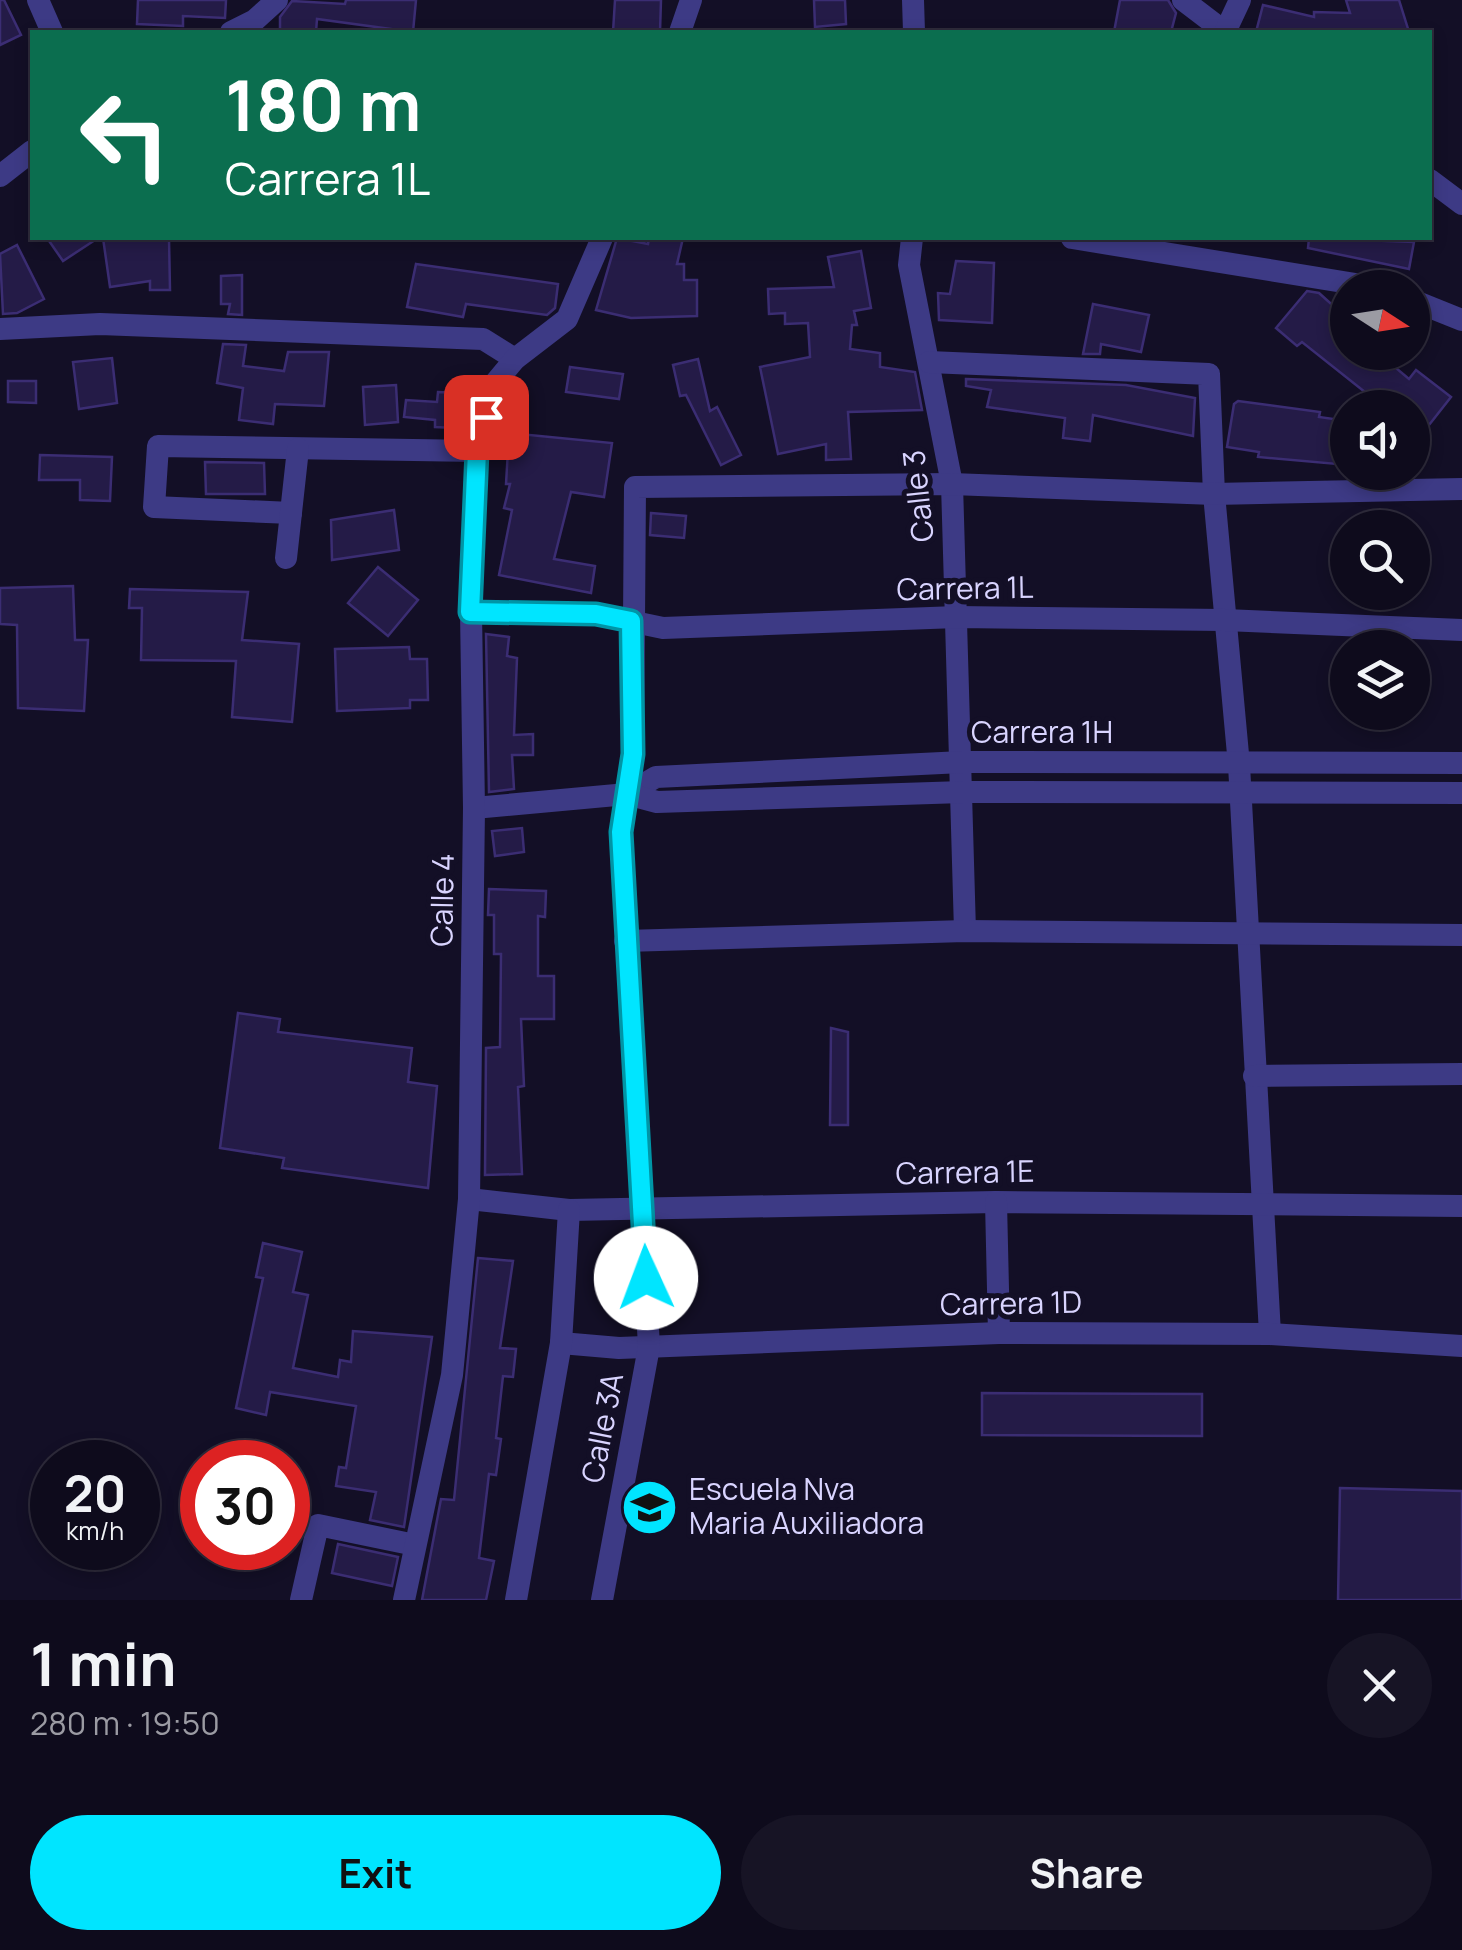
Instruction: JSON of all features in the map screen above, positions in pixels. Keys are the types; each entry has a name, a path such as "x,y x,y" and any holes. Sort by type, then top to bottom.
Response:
{"street":[{"path":"38,0 51,30"},
{"path":"235,30 256,20 277,0"},
{"path":"681,30 692,0"},
{"path":"913,0 914,30"},
{"path":"1183,0 1222,30"},
{"path":"1226,30 1244,1"},
{"path":"0,176 30,153"},
{"path":"1432,182 1462,204"},
{"name":"Calle 4","path":"404,1600 452,1375 469,1200 474,808 470,612 477,451 495,383 515,359 568,319 601,240"},
{"name":"Calle 3","path":"912,240 909,265 952,484 965,931"},
{"path":"1084,240 1330,280"},
{"path":"1430,307 1462,320"},
{"path":"0,329 100,324 483,339 515,359"},
{"path":"930,362 1210,374 1214,494 1239,766 1270,1334"},
{"path":"291,513 154,507 158,446 477,451"},
{"path":"286,558 298,449"},
{"path":"952,484 1214,494 1462,489"},
{"name":"Calle 3A","path":"602,1600 649,1347 621,832 633,754 635,487 952,484"},
{"name":"Carrera 1L","path":"470,612 596,614 664,628 957,617 1225,620 1462,630"},
{"name":"Carrera 1H","path":"627,794 656,778 962,762 1239,766 1462,763"},
{"name":"Carrera 1H","path":"474,808 627,794 656,802 963,792 1462,793"},
{"path":"625,941 965,931 1462,935"},
{"path":"1254,1076 1462,1074"},
{"name":"Carrera 1E","path":"469,1200 570,1210 996,1202 1262,1201 1462,1206"},
{"path":"996,1202 999,1333"},
{"path":"516,1600 562,1343 570,1210"},
{"name":"Carrera 1D","path":"562,1343 649,1347 999,1333 1270,1334 1462,1346"},
{"path":"301,1600 318,1525 415,1545"}],"building":[{"path":"0,0 4,0 21,35 0,45"},
{"path":"138,0 226,0 225,18 183,16 183,26 137,24"},
{"path":"346,0 416,0 413,30 317,19 316,30 280,30 280,17 292,1 345,4"},
{"path":"615,0 661,0 660,30 613,30"},
{"path":"814,0 845,0 846,24 815,27"},
{"path":"1120,0 1168,0 1176,13 1172,30 1114,30"},
{"path":"1346,0 1399,0 1408,30 1257,30 1263,5 1314,17 1314,12 1350,13"},
{"path":"48,240 95,240 63,261"},
{"path":"103,240 169,240 170,290 150,290 150,281 110,287"},
{"path":"616,240 648,244 649,240 683,240 677,264 684,264 684,280 697,280 697,316 631,318 596,310"},
{"path":"1309,240 1414,242 1409,269 1308,248"},
{"path":"17,245 44,299 17,313 3,314 0,254"},
{"path":"861,251 871,308 854,311 857,325 852,325 850,349 880,353 880,367 915,372 922,410 848,412 851,459 826,460 826,444 778,454 760,367 810,357 808,323 785,324 785,313 769,314 768,289 834,287 828,257"},
{"path":"956,261 994,263 992,323 939,320 938,293 950,294"},
{"path":"416,264 558,284 555,308 547,315 466,304 463,317 407,307"},
{"path":"242,275 242,315 228,314 230,304 221,304 221,276"},
{"path":"1307,291 1319,293 1330,303 1330,364 1302,342 1297,346 1276,328"},
{"path":"1093,304 1149,315 1141,352 1101,344 1100,354 1083,354"},
{"path":"223,344 246,345 243,366 284,371 288,352 329,352 324,406 275,404 273,424 239,420 243,388 217,383"},
{"path":"112,358 117,403 79,409 73,362"},
{"path":"698,359 710,411 717,407 741,455 721,465 686,395 680,396 673,365"},
{"path":"570,367 623,374 619,399 566,392"},
{"path":"1337,370 1398,370 1409,379 1416,370 1451,397 1430,424 1430,390 1362,390"},
{"path":"966,379 1126,385 1195,398 1193,436 1093,415 1090,441 1063,438 1065,418 987,407 991,390 966,386"},
{"path":"8,381 36,381 36,403 8,402"},
{"path":"396,385 398,422 365,425 363,387"},
{"path":"438,392 456,393 455,403 472,405 469,423 455,421 455,428 435,427 435,420 404,417 406,400 437,402"},
{"path":"1238,401 1320,412 1319,417 1330,419 1330,463 1258,457 1259,452 1227,447 1234,404"},
{"path":"509,433 612,443 604,497 571,492 554,559 595,566 591,593 499,575 512,510 504,508 510,484 506,484"},
{"path":"40,455 112,457 110,501 80,500 80,480 39,480"},
{"path":"205,462 264,463 265,494 206,494"},
{"path":"394,510 399,550 332,560 331,520"},
{"path":"651,513 686,516 684,538 650,535"},
{"path":"378,567 418,600 388,636 348,603"},
{"path":"73,586 75,640 88,640 84,711 18,708 17,625 0,624 0,588"},
{"path":"130,589 248,592 242,640 299,644 292,722 232,717 236,661 141,660 142,608 129,608"},
{"path":"486,634 509,637 507,656 517,658 514,735 533,734 533,755 512,755 514,789 489,792"},
{"path":"409,647 410,659 427,659 428,700 410,700 410,708 337,711 335,649"},
{"path":"522,828 524,852 495,856 492,831"},
{"path":"489,889 546,891 545,917 538,916 538,976 554,976 554,1019 521,1019 524,1086 518,1087 522,1174 485,1175 486,1048 500,1047 501,954 494,954"},
{"path":"238,1013 280,1019 278,1032 412,1048 408,1082 437,1086 428,1188 282,1168 284,1158 220,1148"},
{"path":"831,1028 848,1032 848,1125 830,1125"},
{"path":"263,1243 302,1252 293,1292 308,1295 293,1368 338,1377 340,1360 351,1362 353,1331 432,1337 404,1527 370,1520 376,1492 336,1486 339,1467 346,1468 356,1406 270,1392 266,1415 236,1408 263,1278 256,1277"},
{"path":"478,1258 513,1261 500,1348 516,1349 513,1377 503,1376 496,1438 501,1439 496,1475 489,1474 479,1558 494,1561 486,1600 422,1600 441,1499 454,1500"},
{"path":"982,1393 1202,1394 1202,1436 982,1435"},
{"path":"1340,1488 1462,1491 1462,1600 1338,1600"},
{"path":"338,1544 398,1557 392,1586 332,1573"}],"place":[{"name":"Escuela Nva Maria Auxiliadora","path":"650,1507"}],"route":[{"path":"486,417 477,451 470,612 596,614 631,621 633,754 621,832 646,1278"}]}
